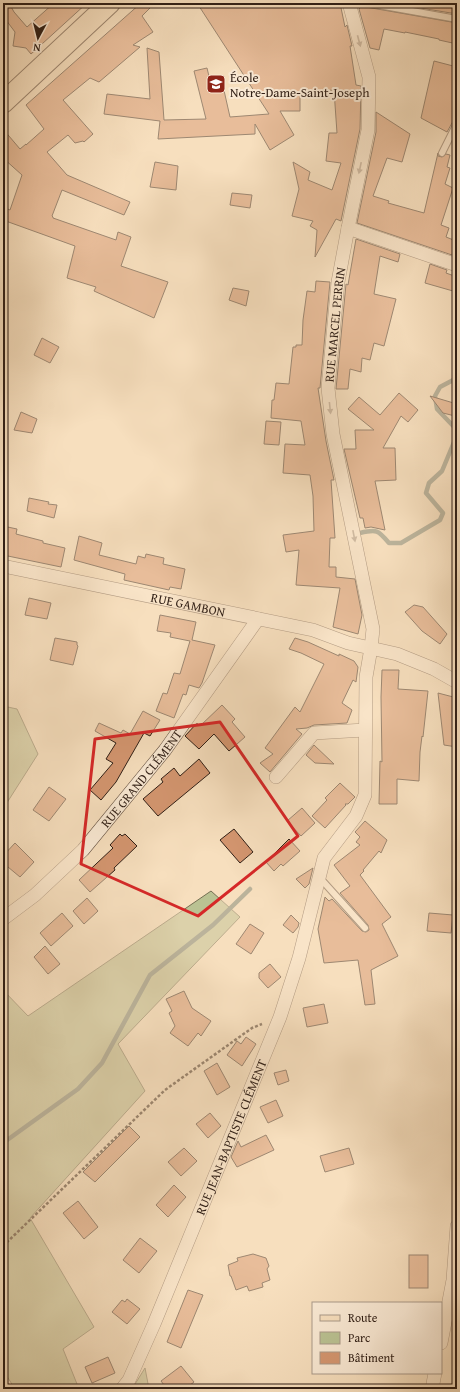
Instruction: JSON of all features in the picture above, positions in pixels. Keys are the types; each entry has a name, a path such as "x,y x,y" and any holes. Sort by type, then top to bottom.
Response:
{"main road":[{"path":"3,103 110,3"}],"street":[{"name":"RUE MARCEL PERRIN","path":"349,3 369,77 368,130 338,282 328,388 333,434 373,629 371,648"},
{"path":"348,228 457,265"},
{"name":"RUE GAMBON","path":"3,566 313,630 348,643 397,654 434,669 457,682"},
{"name":"RUE GRAND CLÉMENT","path":"3,919 35,895 83,850 164,750 258,619"},
{"name":"RUE JEAN-BAPTISTE CLÉMENT","path":"122,1389 129,1380 154,1324 280,1017 299,958 324,858 356,816 365,795 366,677 371,648"},
{"path":"276,777 314,733 365,730"},
{"path":"442,1338 455,1278 457,1226"},
{"path":"432,1389 435,1374"}],"lane":[{"path":"368,3 457,19"},
{"path":"442,153 457,123"},
{"path":"319,877 365,928"}],"path":[{"path":"3,1246 165,1090 252,1028 280,1017"}],"highlighted area":[{"path":"220,722 298,836 198,916 81,864 95,739"}],"green space":[{"path":"3,706 17,709 38,754 3,809"},
{"path":"211,891 240,917 118,1044 145,1091 30,1218 94,1327 63,1349 79,1389 15,1389 3,1370 3,990 28,1016"},
{"path":"145,1368 149,1389 132,1389"}],"building":[{"path":"3,3 9,3 14,12 27,27 54,3 87,3 31,54 26,48 13,46 15,32 3,16"},
{"path":"141,3 155,3 142,16 153,32 133,45 140,47 99,82 90,78 63,100 93,134 84,142 75,143 68,135 47,152 67,175 130,202 124,215 62,190 52,216 53,218 116,240 118,232 131,237 121,266 168,282 154,318 94,291 96,287 67,278 75,246 3,220 3,207 10,210 22,175 3,158 3,129 20,149 44,129 26,105"},
{"path":"197,3 340,3 345,27 347,25 352,46 350,46 356,85 361,86 360,129 341,221 336,219 315,257 317,230 310,226 313,221 292,216 299,189 293,162 310,172 308,180 332,190 341,163 326,161 329,133 337,133 334,90 300,92 300,111 280,111 294,135 270,150 255,124 255,134 158,139 160,121 104,114 107,94 150,99 147,48 159,52 164,120 206,119 194,71 207,68 212,89 223,86 230,117 269,114"},
{"path":"457,3 457,14 396,4"},
{"path":"362,5 366,7 457,23 457,44 405,32 384,29 379,50 370,48 359,9"},
{"path":"434,61 457,67 457,114 447,132 421,118"},
{"path":"376,112 410,134 402,162 387,158 373,196 389,201 388,203 424,213 438,153 438,156 442,157 446,154 450,155 447,167 450,168 445,184 453,188 441,225 449,228 446,237 456,241 452,255 357,223 376,132"},
{"path":"155,162 178,166 176,190 150,187"},
{"path":"232,193 252,195 250,208 230,205"},
{"path":"356,239 400,254 398,262 380,256 374,294 396,299 384,346 374,343 370,360 362,358 361,372 350,369 348,389 336,389 346,284 348,285"},
{"path":"430,264 447,270 446,273 457,277 453,291 425,283"},
{"path":"316,281 330,282 320,388 318,388 334,480 331,480 335,538 330,538 329,567 336,567 336,577 355,579 362,615 358,634 333,627 340,588 296,585 299,550 286,552 283,535 314,531 313,496 310,475 283,473 285,444 305,445 301,421 271,418 272,400 274,400 276,383 289,384 293,347 296,347 296,345 302,345 303,320 307,291 315,292"},
{"path":"233,288 249,291 246,306 229,300"},
{"path":"42,338 59,347 50,363 34,355"},
{"path":"399,393 418,410 408,422 401,416 383,448 395,448 396,480 375,481 385,530 371,527 365,528 363,518 360,518 344,449 356,449 355,430 374,430 348,409 359,397 380,415"},
{"path":"430,396 457,404 455,416 443,413"},
{"path":"21,412 37,419 32,433 14,430"},
{"path":"266,421 281,422 279,445 264,444"},
{"path":"29,498 49,502 48,504 57,505 54,518 27,511"},
{"path":"3,526 17,529 16,534 43,541 43,543 65,548 61,567 3,555"},
{"path":"79,536 102,543 99,555 136,564 138,556 145,558 146,554 164,558 163,564 185,569 181,589 170,587 169,590 124,580 125,574 74,560"},
{"path":"29,598 51,603 47,619 25,615"},
{"path":"414,605 423,607 447,634 440,644 422,631 405,612"},
{"path":"160,615 196,622 192,640 215,645 202,683 199,688 189,685 186,695 183,694 174,718 156,711 163,693 167,694 174,673 180,674 190,641 170,637 171,633 157,631"},
{"path":"55,638 77,642 78,646 73,665 50,660"},
{"path":"295,638 354,661 358,667 356,682 353,680 342,703 352,710 347,723 314,725 307,728 296,729 302,734 270,772 260,763 273,754 265,748 295,707 300,712 324,664 289,649"},
{"path":"382,670 399,670 398,689 428,691 420,752 419,781 397,779 397,804 379,804 380,761 382,762"},
{"path":"438,693 457,698 457,747 444,745"},
{"path":"222,705 235,719 232,722 245,737 229,751 214,734 199,749 185,736 197,723 200,726"},
{"path":"143,711 160,720 150,736 144,733 116,782 101,800 90,790 113,763 106,759 116,743 95,731 99,723 121,733 123,730 130,734"},
{"path":"314,745 334,764 315,763 306,755"},
{"path":"199,759 210,773 158,816 143,799 163,782 161,779 174,768 180,776"},
{"path":"340,783 355,797 348,804 345,804 346,805 325,828 312,816 327,800 325,798"},
{"path":"49,787 66,799 49,821 33,810"},
{"path":"302,808 315,823 301,836 287,821"},
{"path":"365,821 387,840 381,853 379,851 360,875 391,917 382,924 398,956 371,970 375,1004 365,1005 358,960 324,963 318,929 325,897 329,901 332,899 362,931 366,932 369,930 368,925 340,893 350,886 334,865 360,845 356,842 360,837 355,832"},
{"path":"234,829 253,852 240,863 220,840"},
{"path":"120,834 122,836 125,834 137,846 114,868 115,870 90,892 79,880 113,848 110,845"},
{"path":"289,839 300,851 283,866 281,864 274,871 266,862"},
{"path":"15,843 34,862 20,877 8,867 3,870 3,856"},
{"path":"313,868 309,884 305,888 296,879"},
{"path":"87,898 98,911 84,924 73,911"},
{"path":"62,913 73,926 51,946 40,933"},
{"path":"429,913 453,915 451,933 427,931"},
{"path":"291,915 299,923 298,927 293,933 283,925"},
{"path":"250,924 264,933 251,954 236,944"},
{"path":"45,946 60,964 48,974 34,957"},
{"path":"270,964 281,977 268,988 259,978 259,973"},
{"path":"184,991 192,1008 211,1021 201,1036 198,1033 188,1046 170,1033 175,1026 169,1013 172,1011 166,999"},
{"path":"324,1004 328,1023 307,1027 303,1008"},
{"path":"246,1037 256,1044 242,1066 227,1055 237,1041 241,1044"},
{"path":"217,1063 230,1087 217,1095 204,1071"},
{"path":"286,1070 289,1081 278,1085 274,1073"},
{"path":"276,1100 283,1116 268,1123 260,1107"},
{"path":"210,1113 221,1126 208,1138 196,1124"},
{"path":"129,1126 140,1137 95,1182 83,1172"},
{"path":"266,1135 274,1150 237,1167 231,1157 238,1141 241,1147"},
{"path":"184,1148 197,1161 181,1176 168,1162"},
{"path":"349,1148 354,1164 325,1172 320,1156"},
{"path":"174,1185 186,1197 168,1217 156,1205"},
{"path":"78,1201 98,1227 84,1239 63,1213"},
{"path":"140,1238 157,1251 139,1273 123,1260"},
{"path":"253,1254 266,1258 269,1266 267,1269 270,1280 262,1283 263,1287 249,1291 247,1286 236,1290 230,1276 228,1265 238,1261 237,1258"},
{"path":"409,1255 428,1255 428,1288 409,1288"},
{"path":"188,1290 203,1295 181,1348 167,1342"},
{"path":"127,1299 140,1309 127,1324 112,1312 122,1300 125,1302"},
{"path":"108,1357 115,1373 92,1383 85,1367"},
{"path":"181,1366 194,1382 185,1389 167,1389 161,1381"}],"waterway":[{"path":"457,378 440,387 435,396 437,409 457,430"},
{"path":"360,533 374,531 382,535 389,543 401,543 440,520 443,513 426,493 429,483 442,471 457,435"},
{"path":"3,1143 78,1089 102,1063 150,975 213,925 250,889"}],"place":[{"name":"École Notre-Dame-Saint-Joseph","path":"216,84"}]}
